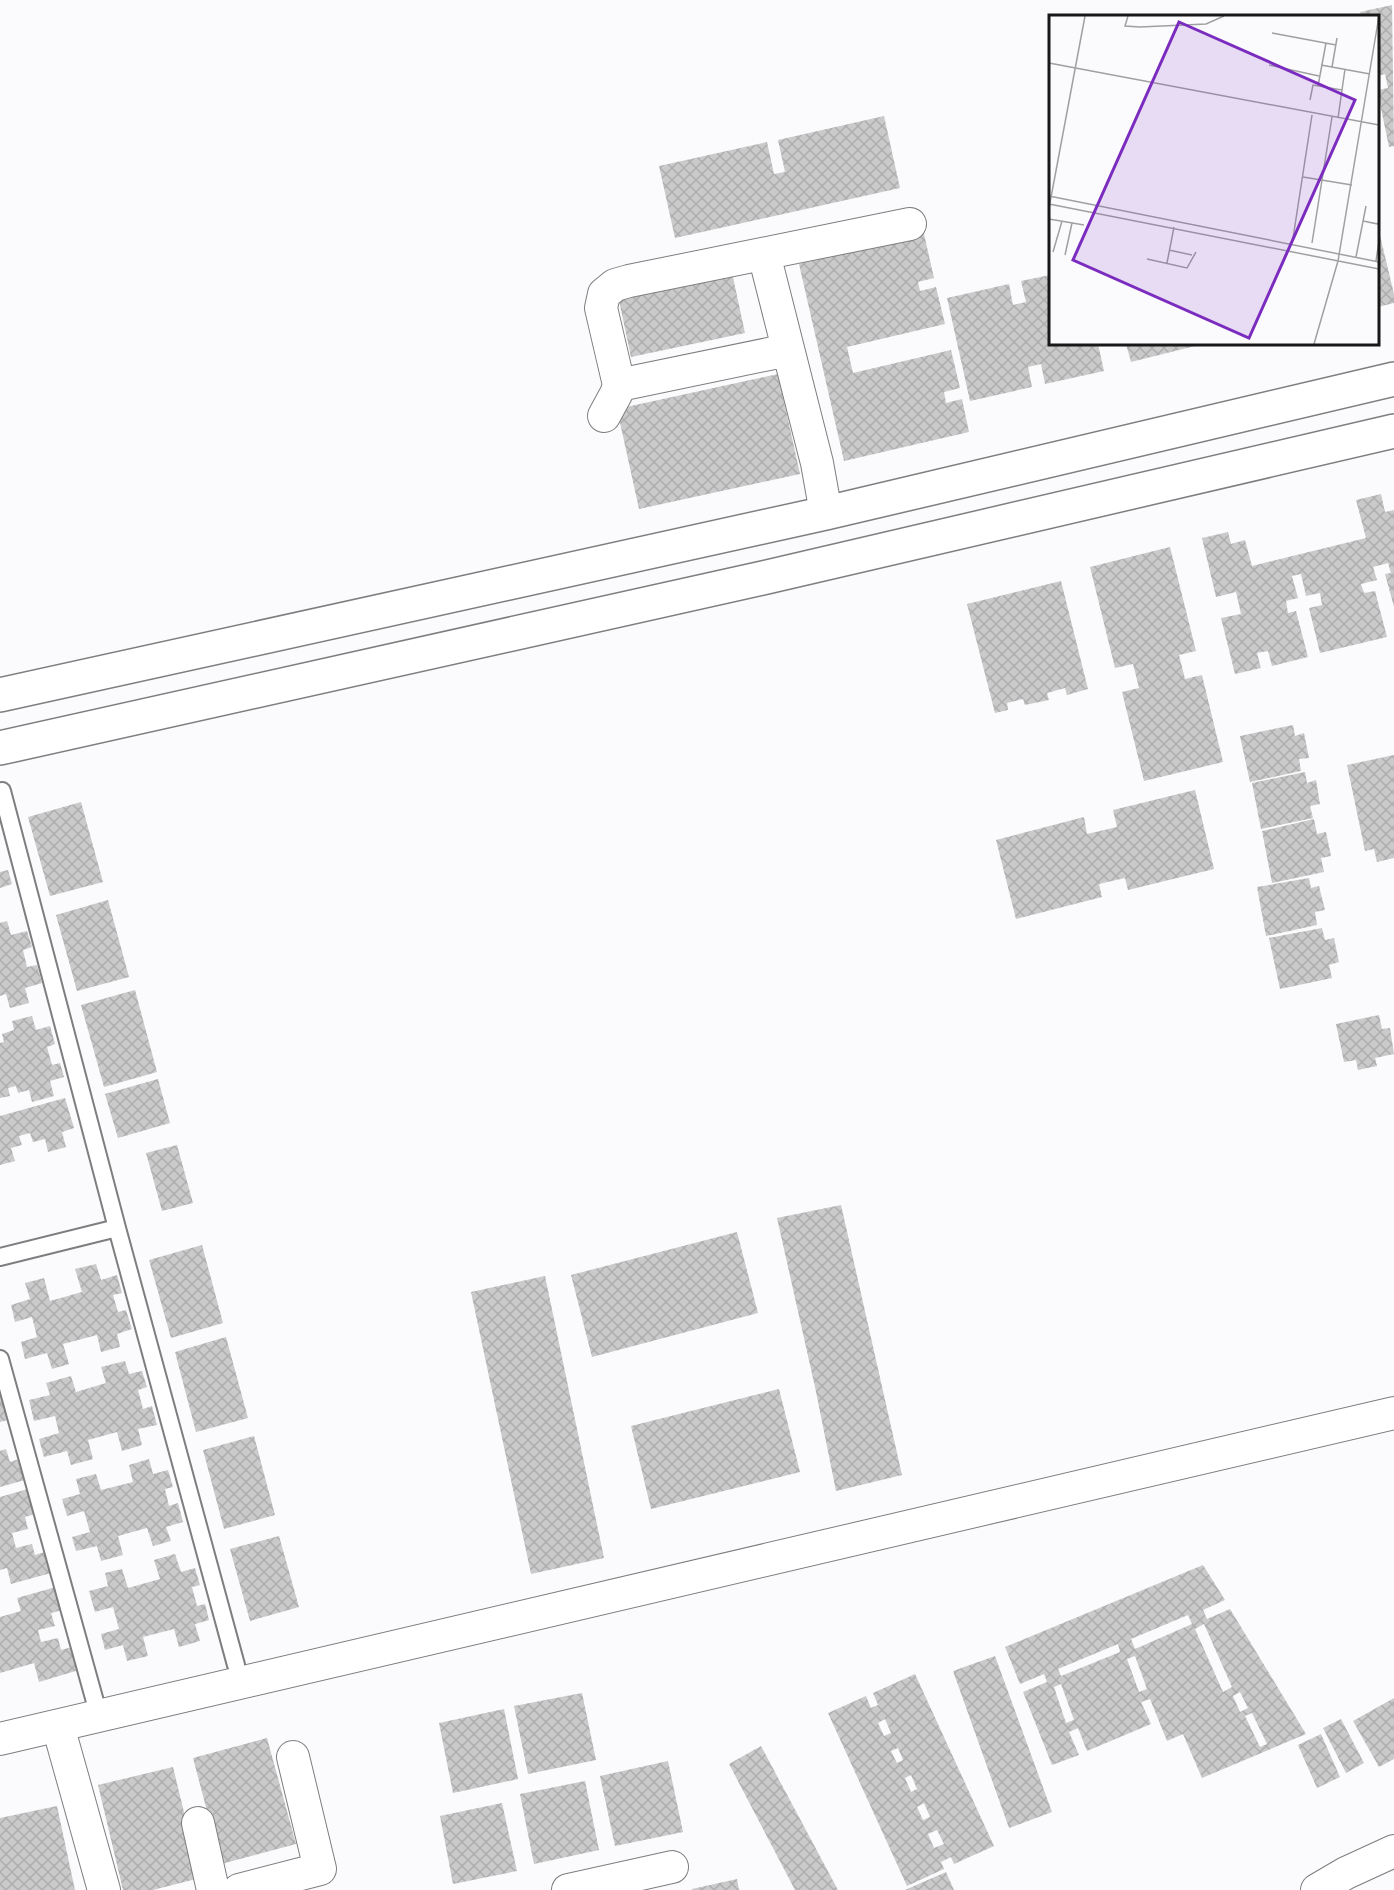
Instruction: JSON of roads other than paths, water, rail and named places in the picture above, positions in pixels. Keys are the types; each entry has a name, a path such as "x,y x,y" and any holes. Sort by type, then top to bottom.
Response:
{"street":[{"path":"603,416 619,385 601,308 604,294 615,285 910,224"},
{"path":"764,254 817,463 826,513"},
{"path":"619,385 788,350"},
{"path":"0,695 826,513 1394,379"},
{"path":"0,748 767,577 1394,432"},
{"path":"0,1739 1394,1413"},
{"path":"58,1726 104,1890"},
{"path":"239,1890 291,1884 320,1869 293,1757"},
{"path":"198,1823 213,1890"},
{"path":"1317,1890 1346,1873 1394,1851"},
{"path":"568,1890 672,1867"}],"lane":[{"path":"2,791 117,1228 236,1665"},
{"path":"0,1257 117,1228"},
{"path":"0,1359 99,1716"}]}
